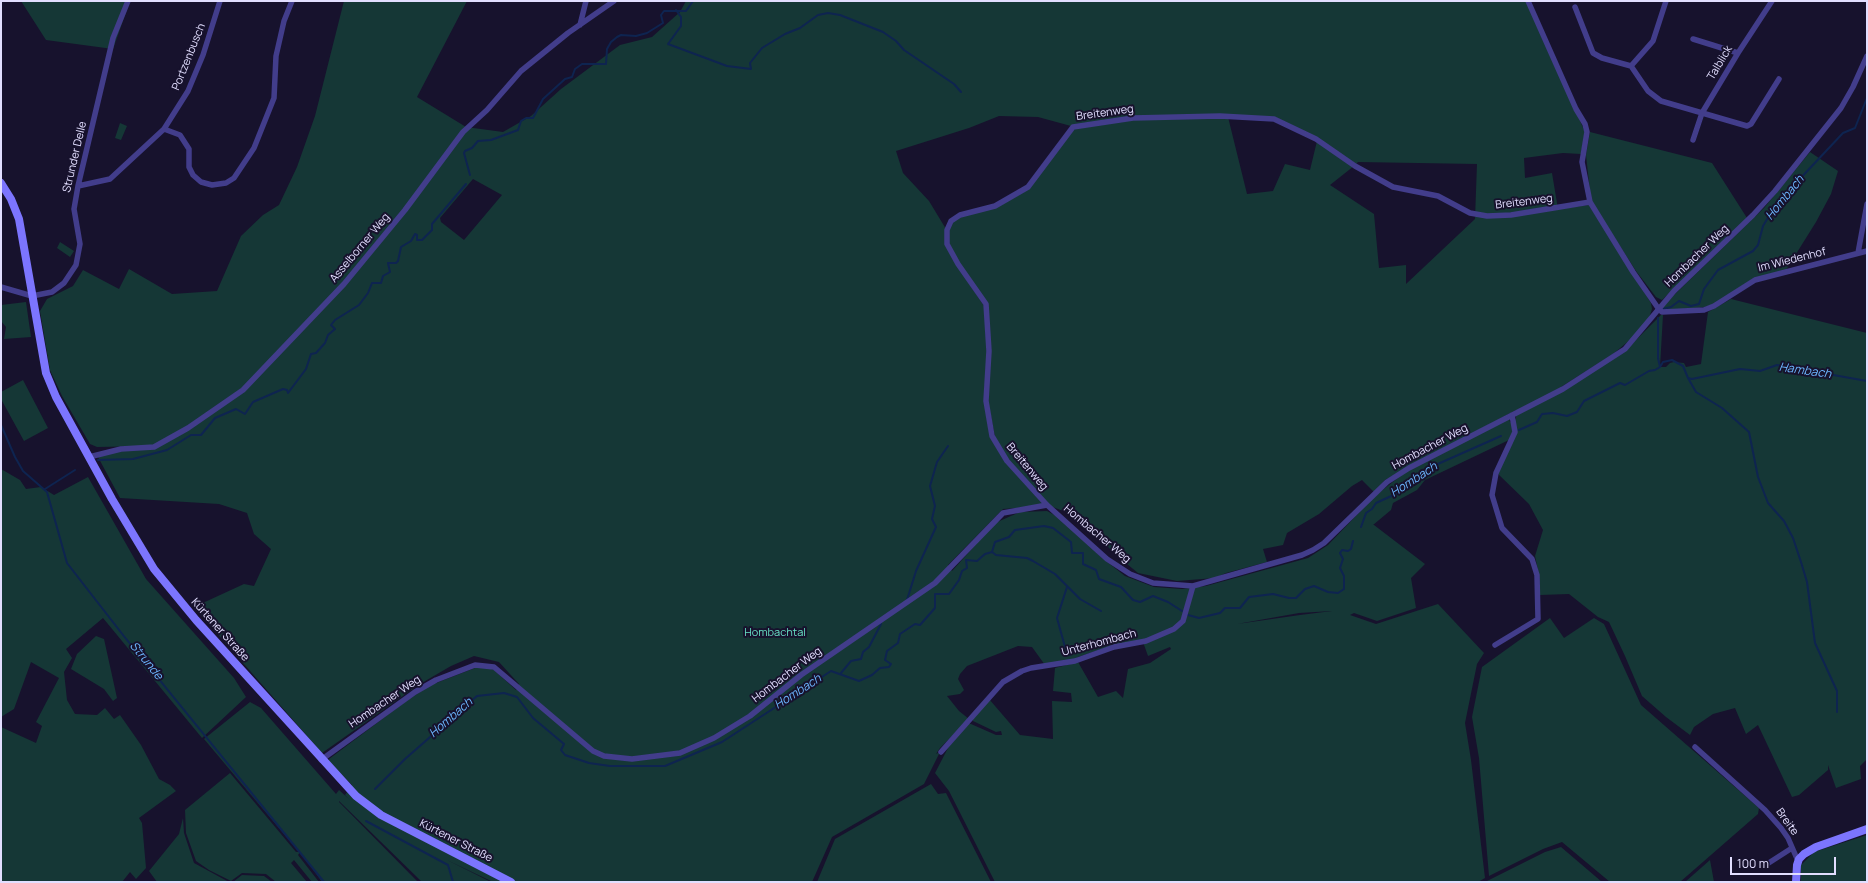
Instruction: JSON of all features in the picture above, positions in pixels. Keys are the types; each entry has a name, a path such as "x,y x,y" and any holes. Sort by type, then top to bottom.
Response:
{"main road":[{"name":"Kürtener Straße","path":"1,184 11,199 19,219 46,373 56,397 154,570 196,620 321,760 356,796 381,815 511,882"},
{"path":"1796,882 1798,862 1804,854 1816,847 1867,829"}],"street":[{"name":"Strunder Delle","path":"32,296 52,292 64,283 76,265 80,244 74,209 78,186 113,38 128,1"},
{"name":"Portzenbusch","path":"78,186 110,179 164,129 188,90 202,55 220,1"},
{"path":"164,129 180,135 188,148 189,167 201,182 212,185 226,183 234,178 254,148 274,98 276,56 284,21 292,1"},
{"path":"580,25 586,1"},
{"name":"Asselborner Weg","path":"89,457 121,449 154,447 188,428 243,390 344,284 405,210 464,132 487,110 521,71 550,46 614,1"},
{"path":"1528,1 1576,109 1585,124 1587,132 1582,162 1590,202 1658,308"},
{"path":"1631,66 1653,41 1666,1"},
{"name":"Talblick","path":"1693,140 1702,113 1738,53 1772,1"},
{"path":"1575,7 1593,53 1602,58 1631,66 1653,97 1661,101 1747,126 1756,118 1779,79"},
{"path":"1694,39 1738,53"},
{"name":"Hombacher Weg","path":"321,760 414,692 436,680 475,665 494,668 593,751 616,758 632,759 680,753 714,738 750,716 801,675 934,583 1003,513 1047,506 1108,559 1130,574 1153,583 1192,586 1313,550 1324,543 1387,482 1415,464 1563,389 1625,348 1647,324 1658,308 1754,215 1774,191 1841,108 1853,87 1867,56"},
{"name":"Breitenweg","path":"1047,506 1007,461 992,436 986,401 989,351 986,304 958,264 947,244 947,230 951,221 960,215 995,206 1028,187 1073,127 1133,118 1220,116 1274,119 1316,139 1360,169 1393,186 1438,196 1470,214 1487,216 1511,215 1590,202"},
{"path":"1858,253 1867,204"},
{"name":"Im Wiedenhof","path":"1658,308 1662,312 1704,310 1714,306 1755,280 1867,251"},
{"path":"1,287 32,296"},
{"path":"1495,646 1538,619 1538,575 1534,564 1532,559 1502,528 1492,495 1496,473 1515,432 1512,415"},
{"name":"Unterhombach","path":"941,752 1003,682 1022,671 1031,668 1075,661 1114,647 1146,641 1174,629 1183,622 1192,586"},
{"name":"Breite","path":"1695,747 1764,810 1785,833 1798,862"},
{"path":"1764,866 1792,848"}],"green space":[{"path":"21,1 130,1 113,49 46,40"},
{"name":"Hombachtal","path":"344,1 467,1 417,97 466,127 503,132 531,116 561,89 620,45 652,37 680,12 686,1 1526,1 1585,132 1581,154 1563,153 1524,158 1525,178 1552,173 1558,209 1589,205 1651,303 1652,309 1649,318 1631,339 1613,354 1561,387 1563,390 1624,352 1661,315 1663,315 1660,367 1666,367 1670,363 1674,362 1684,363 1686,367 1701,364 1708,312 1731,299 1867,333 1867,759 1860,766 1861,779 1836,788 1828,765 1828,770 1799,795 1792,797 1758,725 1746,734 1735,708 1713,714 1694,727 1690,735 1642,696 1609,622 1598,617 1569,594 1540,595 1539,575 1535,556 1543,530 1529,504 1497,473 1509,440 1425,480 1417,490 1393,503 1391,510 1373,525 1425,564 1411,578 1416,608 1377,621 1354,613 1350,615 1376,624 1438,604 1484,653 1477,664 1465,723 1471,760 1485,878 1478,882 995,882 949,791 935,773 948,748 967,724 971,724 996,735 1002,735 1001,731 996,732 973,721 972,717 989,699 1020,735 1053,739 1052,701 1072,702 1071,693 1053,691 1055,668 1078,662 1098,697 1116,691 1123,698 1128,669 1150,663 1171,649 1170,647 1148,656 1143,642 1137,645 1131,645 1131,643 1129,645 1111,646 1078,657 1071,662 1045,665 1032,647 1018,646 967,666 960,674 958,679 964,690 960,694 947,696 959,711 969,719 940,748 936,754 940,752 924,784 832,837 812,882 493,882 447,860 491,882 422,882 339,801 418,882 322,882 300,852 298,855 319,882 312,882 294,860 291,863 307,882 276,882 266,874 242,873 231,881 209,870 196,861 186,833 185,810 230,773 296,852 299,852 204,739 250,702 261,708 336,794 339,790 350,800 345,795 352,785 329,761 329,759 409,699 431,685 475,668 485,667 494,670 516,690 519,684 499,662 474,656 451,666 420,684 322,753 194,607 244,584 254,586 271,549 254,534 247,513 219,504 120,498 98,457 121,450 154,447 97,447 90,444 62,396 50,370 40,311 47,299 73,286 83,270 119,289 129,269 172,294 217,291 241,236 263,215 279,205 297,167 315,116","holes":["1220,115 1275,117 1317,138 1356,164 1358,162 1477,164 1475,219 1406,284 1406,265 1379,268 1374,214 1330,185 1354,166 1317,141 1310,170 1285,164 1273,191 1247,194 1228,117 1134,119 1072,129 1029,188 995,207 960,216 952,222 947,231 948,243 959,264 987,304 990,351 988,401 995,437 1008,460 1050,506 1079,517 1116,555 1138,573 1177,581 1215,578 1226,573 1267,562 1263,549 1283,545 1287,533 1319,514 1352,486 1362,480 1374,492 1385,480 1516,410 1516,419 1510,422 1509,418 1407,471 1376,495 1328,545 1308,558 1206,586 1182,589 1154,587 1125,576 1101,557 1064,520 1047,511 1020,512 995,523 952,571 948,565 1003,509 1045,506 1006,462 990,437 984,401 987,351 984,306 957,265 947,245 946,229 929,201 903,173 896,151 969,128 999,116 1038,117 1071,126 1133,117","473,179 502,195 464,240 441,222 440,218","1332,611 1237,624 1299,613"]},
{"path":"120,123 127,126 121,140 115,138"},
{"path":"1590,132 1712,163 1747,218 1662,300 1656,297 1636,271 1591,201 1586,155"},
{"path":"1810,152 1838,171 1831,194 1816,222 1786,270 1751,280 1714,304 1705,307 1663,311 1662,308 1673,296 1764,208"},
{"path":"60,242 74,251 70,257 57,248"},
{"path":"26,302 31,337 4,339 6,327 1,321 1,305"},
{"path":"23,380 48,428 24,441 1,399 1,392"},
{"path":"1,469 20,480 26,489 41,487 54,495 88,477 146,579 234,678 246,697 202,738 103,618 66,649 72,658 64,672 67,700 75,714 97,715 105,708 114,719 120,715 141,745 159,779 170,785 176,791 139,818 142,823 146,868 136,879 130,872 122,882 1,882 1,727 36,743 42,726 36,722 59,678 31,662 14,709 1,717"},
{"path":"1550,618 1564,638 1594,618 1604,624 1641,705 1759,808 1758,814 1680,882 1610,882 1562,842 1543,849 1489,876 1479,758 1472,717 1482,667"},
{"path":"96,636 104,639 117,698 113,701 104,689 71,669 77,654"},
{"path":"931,784 938,794 946,793 991,882 817,882 835,839"},
{"path":"183,818 184,833 194,863 229,882 157,882 149,871 179,834"},
{"path":"1867,835 1867,882 1801,882 1801,865 1814,852"},
{"path":"1561,847 1602,882 1485,882 1545,852"},
{"path":"1710,860 1714,882 1685,882"},
{"path":"242,875 264,876 272,882 233,882"}],"waterway":[{"path":"470,175 464,153 465,151 472,148 478,141 491,140 518,130 521,121 526,118 533,118 543,99 565,79 572,77 575,69 582,64 606,64 607,49 611,42 617,37 621,35 636,36 647,33 663,23 661,15 664,11 686,11 693,1"},
{"path":"676,10 681,17 681,26 668,44 727,66 751,69 750,63 762,48 785,34 800,28 818,15 828,13 840,15 883,32 896,41 904,50 954,84 961,92"},
{"name":"Hombach","path":"1663,309 1671,307 1679,301 1691,306 1699,304 1704,289 1718,270 1753,251 1758,245 1763,226 1772,211 1794,191 1796,183 1843,133 1855,128 1867,98"},
{"path":"98,460 133,459 167,450 191,435 201,435 215,418 236,409 245,414 253,402 283,389 287,390 288,393 306,369 311,354 316,353 325,343 328,335 335,329 331,325 335,320 359,305 368,293 372,283 381,283 383,276 390,272 388,263 396,263 398,261 401,247 411,241 415,234 417,235 417,240 422,240 432,230 432,224 466,184"},
{"name":"Hombach","path":"1519,430 1537,422 1542,414 1553,413 1567,416 1577,412 1584,401 1620,383 1625,385 1649,371 1660,367 1658,358 1658,318"},
{"name":"Hambach","path":"1660,367 1663,362 1672,360 1683,366 1688,378 1692,379 1740,369 1760,371 1777,365 1867,381"},
{"path":"1688,378 1696,392 1722,408 1749,432 1758,477 1768,503 1784,521 1793,538 1801,562 1807,582 1815,643 1837,691 1837,712"},
{"name":"Strunde","path":"1,425 23,471 47,492 67,563 123,635 324,882"},
{"name":"Hombach","path":"1361,527 1366,513 1372,509 1376,503 1400,492 1406,484 1418,479 1431,467 1501,436"},
{"path":"907,600 916,571 936,527 932,519 935,506 930,486 937,462 948,446"},
{"path":"45,489 75,470"},
{"name":"Hombach","path":"375,789 405,759 477,696 504,693 517,697 533,718 564,744 561,750 565,755 589,763 610,766 665,766 722,742 831,671 859,681 872,675 880,668 889,667 891,664 885,660 887,651 898,643 900,634 915,624 920,625 935,608 935,594 949,594 959,580 962,571 967,568 966,560 977,561 985,554 992,552 995,542 1009,537 1015,530 1044,526 1053,528 1071,542 1072,553 1083,553 1083,564 1096,570 1099,579 1121,587 1133,600 1140,602 1153,596 1168,602 1182,611"},
{"name":"Hombach","path":"1188,615 1199,618 1220,613 1225,608 1240,608 1249,597 1273,594 1296,598 1305,589 1314,586 1328,592 1338,593 1344,589 1344,576 1340,568 1343,559 1340,553 1342,550 1348,551 1351,549 1353,541"},
{"path":"992,552 996,555 1027,558 1033,561 1055,574 1080,599 1101,611"},
{"path":"1067,587 1057,618 1065,647 1070,655"},
{"path":"841,673 851,661 861,659 863,652 869,647 881,624"},
{"name":"Hombach","path":"366,821 448,865 453,882"}]}
